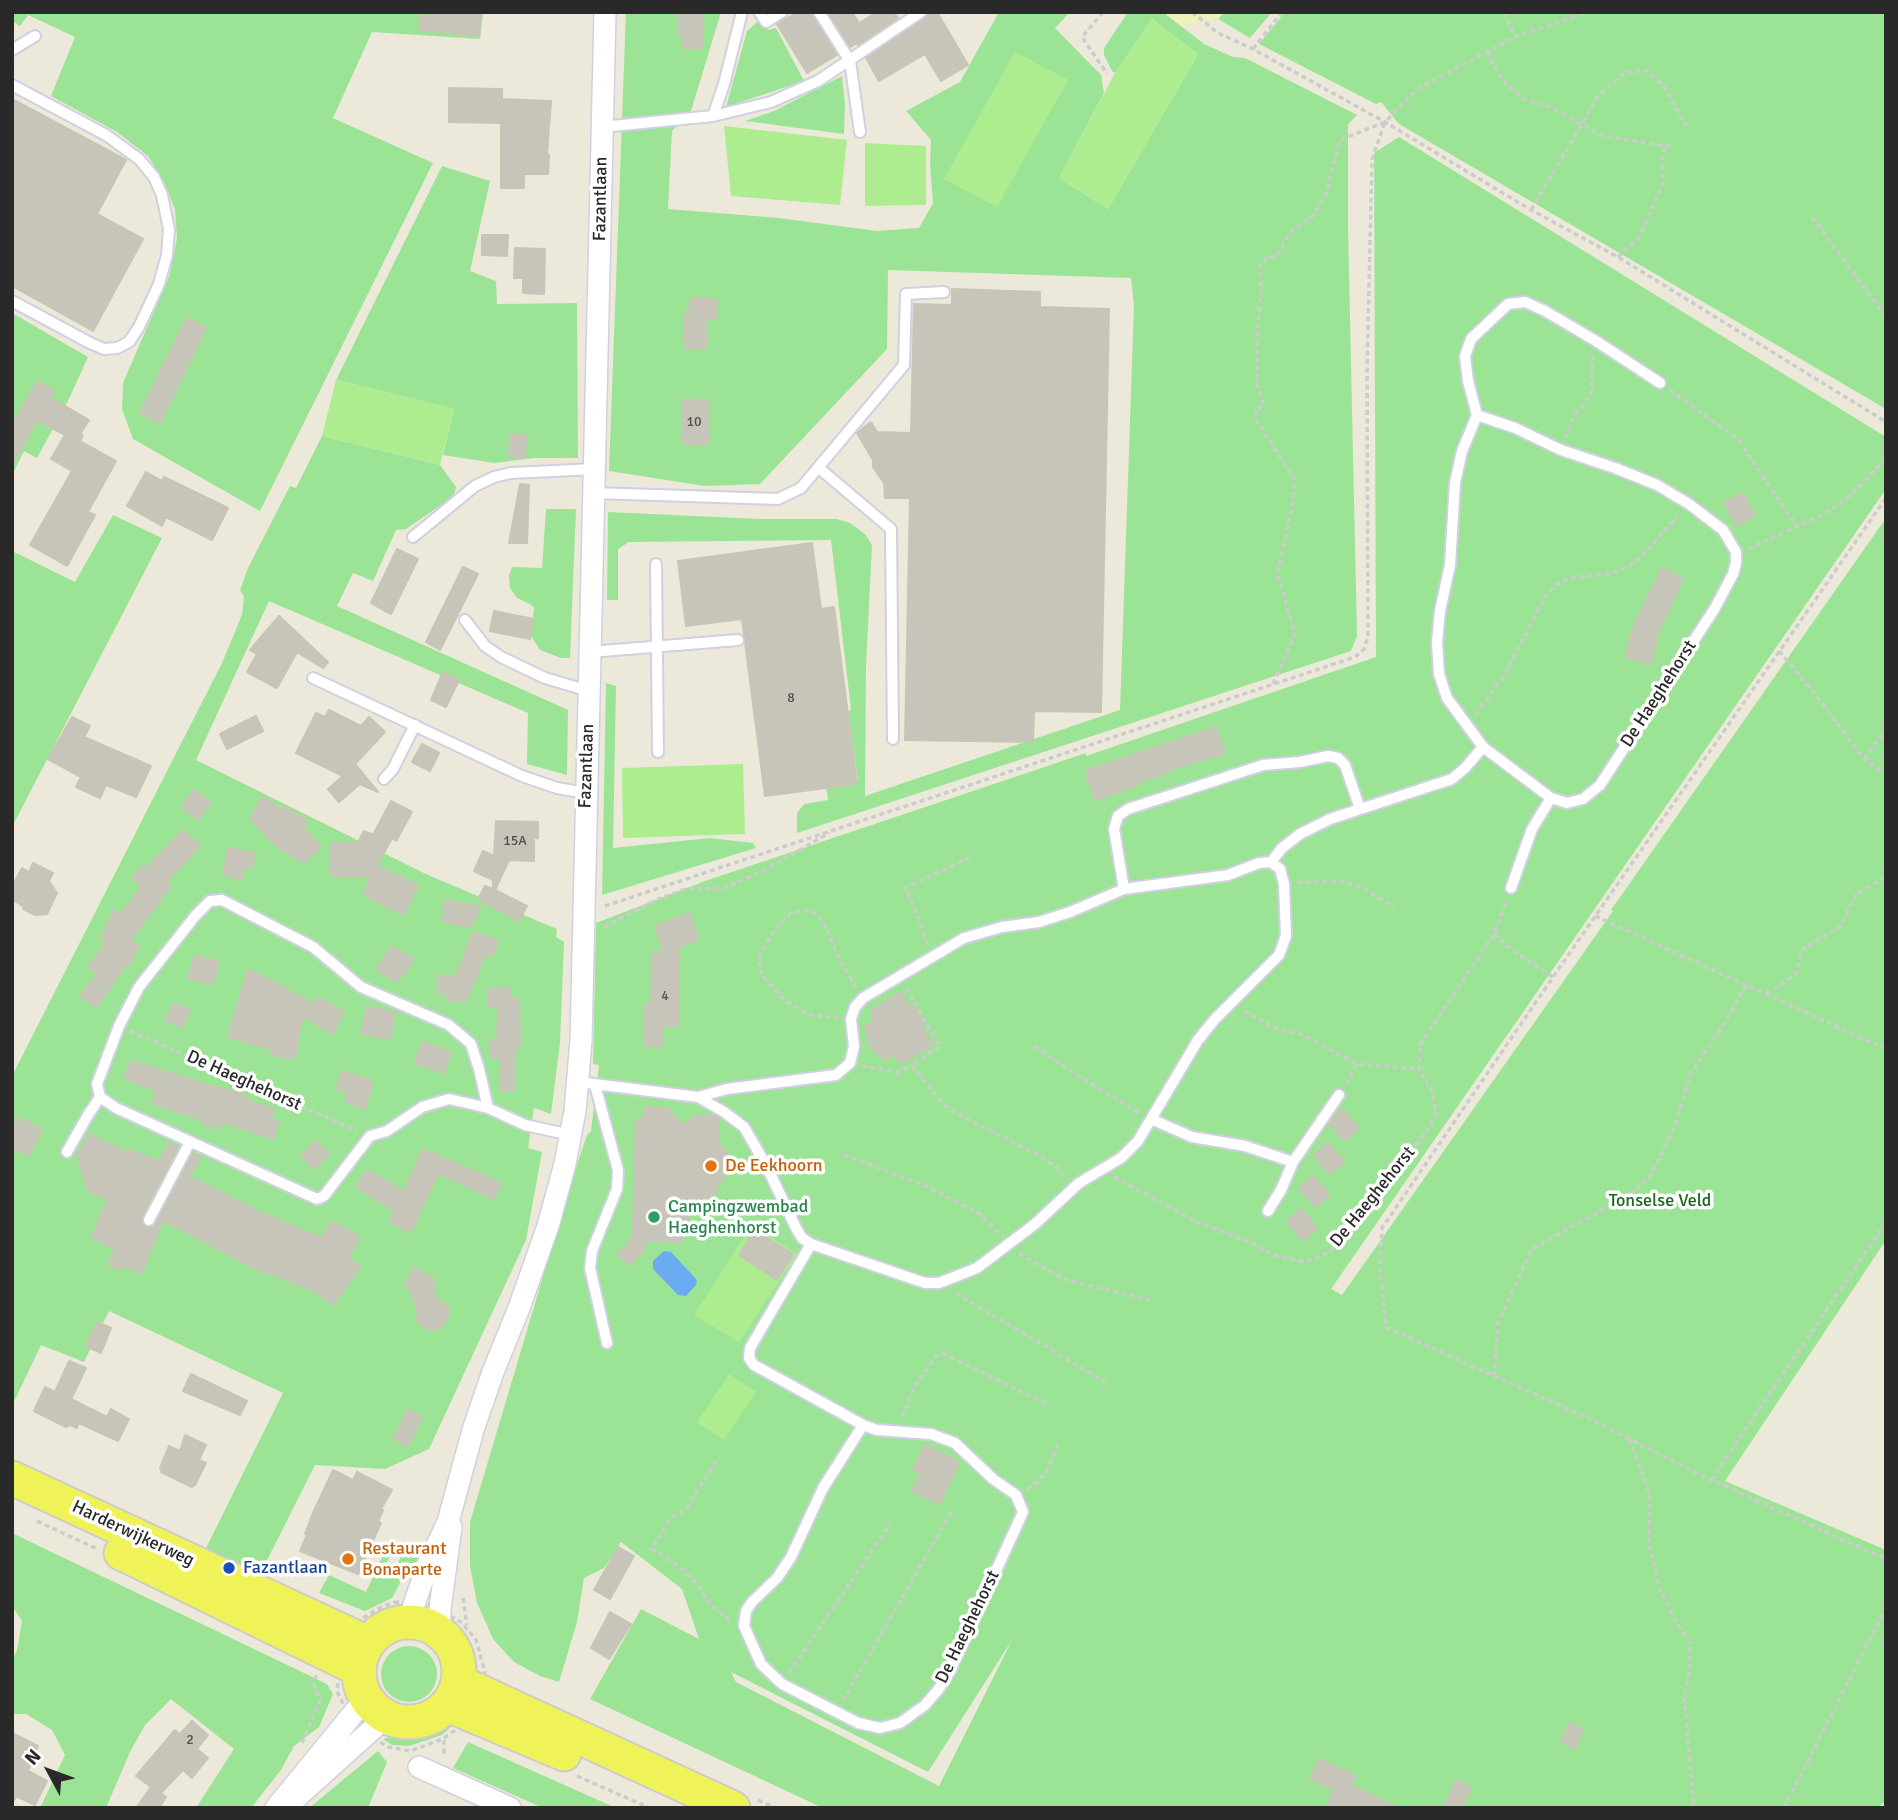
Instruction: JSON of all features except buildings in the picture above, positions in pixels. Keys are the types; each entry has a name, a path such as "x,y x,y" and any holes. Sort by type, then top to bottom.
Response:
{"main road":[{"name":"Harderwijkerweg","path":"12,1478 363,1689"},
{"name":"Harderwijkerweg","path":"12,1500 363,1689"},
{"path":"412,1612 424,1624 440,1621 458,1664 464,1698 435,1716 419,1722 402,1723 363,1689 379,1632 412,1612"},
{"path":"464,1698 687,1808"},
{"path":"464,1698 733,1808"}],"street":[{"name":"Fazantlaan","path":"412,1612 428,1563 447,1522 493,1372 548,1226 587,1084 582,935 605,12"},
{"name":"Fazantlaan","path":"440,1621 454,1500"},
{"path":"276,1808 363,1689"},
{"path":"285,1808 363,1689"},
{"path":"419,1767 510,1808"}],"lane":[{"path":"713,116 742,12"},
{"path":"760,12 766,22 782,12"},
{"path":"820,12 850,61 860,132"},
{"path":"602,127 713,116 762,105 796,92 850,61 921,12"},
{"path":"12,50 36,36"},
{"path":"12,85 106,135 139,159 154,177 162,195 169,229 167,255 154,295 129,342 117,348 104,349 97,346 12,301"},
{"path":"594,493 778,499 801,488 904,365 906,294 944,292"},
{"path":"1511,888 1532,828 1551,798 1483,747 1447,698 1439,674 1437,642 1440,611 1450,565 1455,483 1462,451 1477,415 1465,356 1471,339 1508,303 1525,302 1596,341 1660,383"},
{"path":"1477,415 1515,428 1561,450 1657,485 1689,504 1723,530 1736,552"},
{"path":"819,468 891,529 893,738"},
{"path":"413,537 475,486 494,477 511,473 595,469"},
{"name":"De Haeghehorst","path":"1551,798 1567,803 1583,799 1600,785 1715,608 1733,574 1737,563 1736,552"},
{"path":"656,564 658,752"},
{"path":"465,620 479,639 501,657 545,677 589,691"},
{"path":"590,652 738,640"},
{"path":"313,678 522,776 557,788 586,793"},
{"path":"384,779 393,769 415,725"},
{"path":"1271,862 1282,848 1300,834 1330,819 1452,779 1483,747"},
{"path":"1124,889 1114,829 1118,816 1128,809 1263,765 1300,762 1328,756 1338,758 1345,765 1360,809"},
{"path":"607,1343 590,1268 592,1251 617,1189 618,1170 587,1084 698,1097 744,1127 802,1238 811,1244 925,1283 939,1283 977,1268 1007,1247 1065,1194 1121,1158 1138,1141 1198,1041 1279,954 1286,936 1284,884 1280,869 1271,862 1259,863 1228,875 1124,889 1070,912 1038,922 1002,927 964,939 863,998 855,1007 852,1019 854,1046 850,1063 836,1075 727,1088 698,1097"},
{"path":"488,1108 471,1044 449,1024 361,987 313,947 222,900 211,901 196,915 139,987 119,1026 97,1084 100,1097 116,1108 317,1199 324,1196 370,1136 387,1131 422,1107 436,1102 449,1100 488,1108 525,1125 571,1135"},
{"path":"1268,1211 1293,1162 1339,1095"},
{"path":"68,1152 100,1097"},
{"path":"1151,1119 1192,1137 1245,1146 1293,1162"},
{"path":"149,1220 190,1142"},
{"path":"811,1244 750,1348 750,1358 754,1365 863,1425 877,1430 932,1434 955,1443 993,1479 1016,1495"},
{"path":"744,1626 746,1611 777,1578 791,1558 823,1488 863,1425"},
{"name":"De Haeghehorst","path":"744,1626 761,1664 782,1684 858,1723 880,1728 900,1723 925,1705 950,1671 1023,1512 1016,1495"}],"path":[{"path":"1103,12 1082,37 1107,74"},
{"path":"1192,12 1218,33 1253,49 1385,122 1531,210 1618,257 1886,422"},
{"path":"1253,49 1282,12"},
{"path":"1505,12 1515,37"},
{"path":"1273,684 1295,634 1277,573 1293,508 1295,480 1257,421 1256,410 1264,407 1257,384 1260,265 1266,259 1277,256 1289,233 1313,216 1326,194 1340,140 1385,122 1417,89 1515,37 1588,12"},
{"path":"1488,51 1498,74 1526,100 1548,106 1603,136 1674,147"},
{"path":"1531,210 1599,94 1624,73 1648,71 1664,87 1686,126"},
{"path":"583,913 1355,657 1364,649 1368,637 1367,369 1372,159 1385,122"},
{"path":"1618,257 1640,236 1645,226 1663,183 1662,156 1667,145"},
{"path":"1812,217 1886,317"},
{"path":"1561,450 1575,415 1591,394 1591,363 1596,341"},
{"path":"1660,383 1738,439 1797,527"},
{"path":"1736,552 1757,546 1824,514 1851,495 1886,457"},
{"path":"1886,498 1382,1228 1380,1267 1386,1327 1886,1559"},
{"path":"1469,726 1506,672 1545,597 1555,585 1570,578 1611,573 1628,567 1641,557 1689,504"},
{"path":"1779,651 1864,759 1886,775"},
{"path":"1864,759 1886,729"},
{"path":"582,935 621,920 656,900 686,888 725,888 767,869 838,828"},
{"path":"933,957 906,887 969,858"},
{"path":"1766,993 1795,975 1803,948 1840,926 1856,894 1886,877"},
{"path":"1284,884 1340,881 1360,887 1394,907"},
{"path":"1230,1004 1275,1028 1303,1035 1357,1064 1419,1069 1420,1045 1494,934 1511,888"},
{"path":"852,1019 810,1015 785,1001 765,979 759,967 760,953 776,928 791,913 804,910 816,913 863,998"},
{"path":"1595,916 1886,1049"},
{"path":"1494,934 1515,952 1553,977"},
{"path":"850,1063 879,1071 898,1072 912,1066 940,1046 899,976"},
{"path":"1494,1376 1498,1323 1532,1249 1624,1198 1649,1179 1675,1126 1690,1074 1723,1027 1746,985"},
{"name":"De Haeghehorst","path":"119,1026 370,1136"},
{"path":"1034,1046 1151,1119"},
{"path":"1339,1095 1357,1064"},
{"path":"912,1066 942,1103 952,1111 1041,1156 1058,1168 1065,1180 1065,1194"},
{"name":"De Haeghehorst","path":"1100,1170 1197,1222 1248,1241 1273,1255 1306,1262 1330,1252 1376,1190 1427,1131 1436,1114 1432,1092 1419,1069"},
{"path":"844,1156 929,1188 980,1214 997,1228 1007,1247 1066,1280 1150,1300"},
{"path":"1711,1480 1886,1222"},
{"path":"939,1283 1105,1382"},
{"path":"896,1432 914,1388 936,1356 944,1354 1047,1404"},
{"path":"1629,1438 1650,1494 1649,1544 1660,1590 1690,1643 1690,1670 1684,1696 1694,1808"},
{"path":"1016,1495 1038,1482 1047,1471 1059,1441"},
{"path":"716,1461 686,1509 670,1518 652,1549 680,1567 697,1584 710,1605 727,1620 744,1626"},
{"path":"837,1712 951,1512"},
{"path":"782,1684 890,1524"},
{"path":"394,1602 412,1612 429,1604 440,1621 461,1622 476,1640 485,1672 464,1698 459,1727 443,1739 410,1751 388,1747 363,1689 379,1608 394,1602"},
{"path":"1784,1808 1886,1607"},
{"path":"301,1745 320,1701 314,1685 316,1673"}],"green space":[{"path":"12,12 483,12 480,39 372,32 333,118 433,163 260,511 133,439 122,409 123,383 169,277 177,238 175,210 165,184 148,156 117,132 51,96 75,37 28,15 20,26 12,21"},
{"path":"626,12 721,12 691,111 672,131 668,209 779,218 877,231 919,228 933,203 931,140 906,111 960,82 999,12 1070,12 1055,28 1101,75 1104,93 1059,178 1108,209 1198,54 1152,19 1115,73 1104,55 1104,48 1128,12 1163,12 1204,44 1233,57 1245,58 1357,115 1348,124 1357,636 1351,651 797,833 797,813 804,804 828,800 826,785 858,780 848,712 851,709 831,540 629,542 618,549 618,600 607,600 608,512 761,519 837,519 850,523 865,534 872,545 866,667 865,796 1120,710 1134,305 1131,278 888,270 887,349 760,484 705,486 609,471"},
{"path":"1224,12 1272,12 1250,38 1218,19"},
{"path":"1285,12 1886,12 1886,409 1399,124 1381,102 1376,104 1259,44"},
{"path":"1152,19 1198,54 1108,209 1059,178 1115,73"},
{"path":"757,22 768,30 776,28 804,81 726,107 747,31"},
{"path":"1015,52 1068,80 997,207 944,179"},
{"path":"842,76 844,134 745,121 774,111"},
{"path":"724,126 847,140 840,205 731,196"},
{"name":"Tonselse Veld","path":"1399,137 1886,437 1886,489 1331,1289 1342,1295 1886,518 1886,1240 1725,1481 1886,1550 1886,1801 1877,1808 823,1808 590,1699 641,1609 699,1639 682,1589 621,1542 604,1568 584,1578 577,1622 559,1682 540,1676 514,1662 493,1639 477,1603 470,1566 470,1522 572,1179 587,1135 591,1131 599,1065 593,1064 596,923 705,881 1376,657 1374,153","holes":["1012,1640 939,1786 736,1682 731,1672 928,1772"]},
{"path":"865,143 926,146 926,205 865,206"},
{"path":"442,166 490,181 470,271 496,281 497,304 577,303 578,458 534,458 494,463 443,455 454,409 336,380"},
{"path":"12,313 88,357 37,458 24,451 12,475"},
{"path":"336,380 454,409 440,465 322,436"},
{"path":"322,436 440,465 456,487 454,496 406,529 396,530 373,581 353,573 337,606 568,710 567,775 527,764 528,713 269,601 196,760 430,876 557,929 556,937 564,942 560,1043 551,1114 534,1108 528,1148 542,1152 526,1240 429,1449 385,1469 315,1465 260,1574 206,1548 283,1393 109,1311 84,1362 41,1345 12,1406 12,1076 222,663 242,615 244,597 240,590 248,568 290,486 296,488"},
{"path":"546,509 576,509 570,658 561,658 540,650 531,636 534,608 517,598 510,588 509,576 512,567 542,568"},
{"path":"113,515 162,538 12,827 12,551 75,582"},
{"path":"606,683 616,686 613,848 710,838 753,843 756,848 602,895"},
{"path":"743,764 745,834 623,838 622,768"},
{"path":"752,1225 797,1254 739,1342 694,1315"},
{"path":"729,1374 756,1392 724,1440 697,1422"},
{"path":"12,1533 327,1684 333,1694 319,1727 294,1746 281,1770 251,1808 196,1808 234,1749 171,1699 145,1725 106,1808 40,1808 65,1755 52,1730 26,1714 12,1714 12,1660 17,1650 22,1621 12,1606"},
{"path":"388,1545 394,1548 382,1572 393,1575 403,1551 416,1555 421,1561 407,1570 392,1598 365,1611 319,1593 329,1575 366,1592"},
{"path":"408,1607 384,1626 360,1629 374,1615"},
{"path":"446,1617 464,1634 471,1645 476,1672 461,1658 449,1634"},
{"path":"409,1646 420,1648 429,1654 435,1663 435,1685 429,1694 420,1700 409,1702 398,1700 389,1694 383,1685 381,1674 383,1663 389,1654 398,1648"},
{"path":"460,1719 442,1735 409,1746 392,1745 383,1739"},
{"path":"468,1742 616,1808 543,1808 453,1768"},
{"path":"378,1751 387,1762 368,1808 309,1808"}],"sand":[{"path":"1163,12 1224,12 1218,19 1181,26"}],"water":[{"path":"664,1251 671,1252 697,1280 686,1296 678,1295 653,1269 653,1261"}],"place":[{"name":"De Eekhoorn","path":"711,1166"},
{"name":"Campingzwembad Haeghenhorst","path":"654,1217"},
{"name":"Restaurant Bonaparte","path":"348,1559"},
{"name":"Fazantlaan","path":"229,1568"}]}
